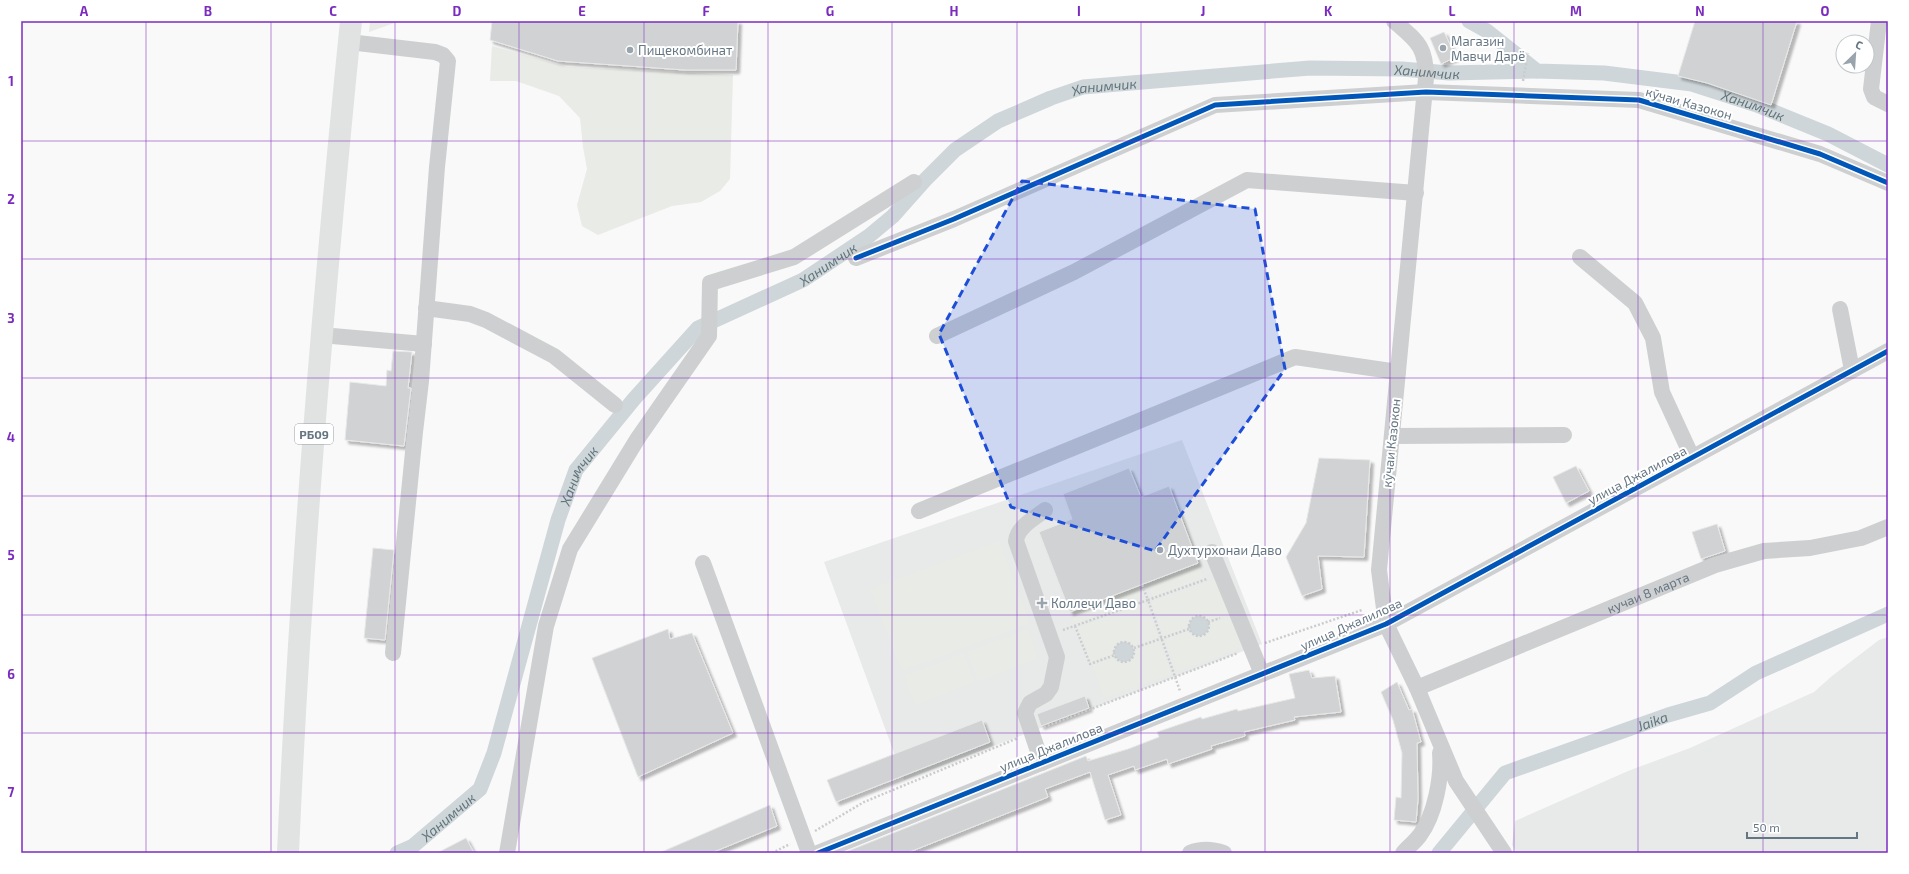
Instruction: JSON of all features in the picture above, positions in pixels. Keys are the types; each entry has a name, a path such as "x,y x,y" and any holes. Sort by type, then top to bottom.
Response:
{"highway":[{"name":"РБ09","path":"288,850 300,638 321,335 351,21"}],"street":[{"name":"кӯчаи Казокон","path":"1394,21 1415,40 1424,53 1426,78 1379,570 1386,624 1417,688 1456,780 1500,847"},
{"path":"1879,21 1871,89 1881,101"},
{"path":"349,42 435,52 443,55 448,62 437,168 424,344 393,653"},
{"path":"856,258 954,219 1215,105 1426,78"},
{"name":"кӯчаи Казокон","path":"1426,78 1520,96 1639,100 1820,154 1888,183"},
{"path":"937,336 1074,272 1247,180 1416,193"},
{"path":"507,853 546,626 570,549 638,438 709,336 710,283 794,257 914,182"},
{"name":"улица Джалилова","path":"1580,257 1635,303 1653,338 1662,392 1692,457"},
{"path":"426,308 470,314 486,320 554,356 615,405"},
{"path":"1840,309 1852,370"},
{"path":"321,335 424,344"},
{"name":"улица Джалилова","path":"818,853 1386,624 1888,351"},
{"path":"919,511 1295,357 1398,372"},
{"path":"1392,436 1564,436"},
{"path":"1042,763 1025,713 1030,703 1046,694 1051,686 1057,657 1016,542 1016,537 1023,527 1045,510"},
{"name":"кучаи 8 марта","path":"1417,688 1715,566 1764,551 1810,548 1861,538 1888,527"},
{"path":"1212,552 1262,674"},
{"path":"703,563 810,853"},
{"path":"1402,853 1420,835 1434,801 1440,774 1439,741"},
{"path":"1190,853 1199,850 1214,850 1224,853"}],"path":[{"path":"1520,96 1528,53"},
{"path":"1060,630 1221,574"},
{"path":"1142,585 1185,705"},
{"path":"772,853 804,837 864,802 1032,732 1252,648 1362,610"},
{"path":"1201,615 1208,622 1208,629 1201,636 1194,635 1189,629 1189,621 1194,616 1201,615"},
{"path":"1208,622 1220,618"},
{"path":"1075,626 1090,664 1115,655"},
{"path":"1134,648 1189,629"},
{"path":"1121,642 1128,642 1134,648 1134,656 1129,661 1122,662 1115,655 1116,646 1121,642"}],"highlighted area":[{"path":"1022,181 1255,209 1285,369 1155,551 1011,507 939,334"}],"shaded area":[{"path":"370,21 400,21 369,32"},
{"path":"492,46 567,67 733,75 730,179 720,191 701,202 672,206 598,235 582,226 577,205 587,169 580,118 559,96 516,81 490,81"},
{"name":"Коллеҷи Даво","path":"1182,440 1262,644 904,780 824,562"},
{"path":"999,541 1030,623 902,671 870,589"},
{"path":"1198,566 1204,578 1153,597 1148,585"},
{"path":"1221,577 1234,611 1209,621 1202,615 1195,615 1189,620 1187,628 1164,636 1151,602"},
{"path":"1138,588 1142,601 1075,625 1071,613"},
{"path":"1146,603 1158,638 1135,646 1124,641 1118,643 1115,646 1113,654 1091,662 1078,627"},
{"path":"1235,613 1248,645 1177,672 1165,639 1188,631 1194,636 1202,636 1208,632 1210,623"},
{"path":"1199,616 1206,619 1209,626 1206,633 1199,636 1192,633 1189,626 1192,619"},
{"path":"1027,629 1038,658 978,681 967,652"},
{"path":"1888,637 1888,853 1517,853 1512,845 1515,821 1628,771 1690,748 1814,692 1832,676 1879,640"},
{"path":"1159,641 1172,674 1104,698 1092,665 1114,657 1120,663 1128,663 1134,658 1136,649"},
{"path":"1120,642 1128,642 1134,648 1134,656 1128,662 1120,662 1114,656 1114,648"},
{"path":"963,653 975,682 915,705 904,676"}],"building":[{"name":"Пищекомбинат","path":"492,21 738,21 736,70 685,70 558,61 490,40"},
{"path":"1695,21 1797,21 1771,105 1707,83 1678,76"},
{"name":"Магазин Мавҷи Дарё","path":"1444,32 1456,57 1441,64 1430,38"},
{"path":"393,351 412,352 408,388 411,388 404,446 345,440 350,382 386,386 387,370 391,371"},
{"path":"1319,458 1370,460 1364,557 1318,556 1322,589 1302,596 1286,557 1306,523"},
{"path":"1576,466 1589,491 1566,503 1553,477"},
{"path":"1129,468 1141,497 1169,486 1198,563 1070,612 1039,532 1072,519 1063,494"},
{"path":"1717,524 1725,551 1701,559 1692,532"},
{"path":"373,548 394,550 385,640 364,638"},
{"path":"668,629 670,639 692,633 733,733 638,777 592,658"},
{"path":"1309,670 1312,678 1335,676 1341,712 1294,717 1295,720 1244,732 1245,736 1211,746 1212,749 1168,764 1167,759 1135,770 1134,766 1108,775 1121,815 1105,820 1090,772 1045,789 1048,797 907,853 843,853 1086,756 1088,761 1128,749 1159,737 1157,732 1201,717 1202,719 1237,709 1238,711 1295,698 1289,674"},
{"path":"1397,682 1409,710 1412,709 1421,742 1417,743 1418,799 1416,822 1394,820 1396,797 1401,798 1402,753 1393,720 1381,692"},
{"path":"1085,696 1089,708 1041,726 1037,714"},
{"path":"982,720 990,742 836,802 827,780"},
{"path":"770,805 777,826 711,853 659,853"},
{"path":"466,838 474,853 437,853"}],"waterway":[{"name":"Ханимчик","path":"1469,21 1487,31 1537,71 1604,73 1692,84 1757,105 1828,134 1888,165"},
{"name":"Ханимчик","path":"397,853 413,846 480,789 494,753 558,520 576,470 634,399 698,328 803,280 869,236 893,216 925,180 955,150 998,121 1051,98 1083,87 1310,68 1402,69 1449,73 1537,71"},
{"name":"Jaika","path":"1439,853 1505,773 1668,715 1710,703 1756,673 1888,614"}],"cycle path":[{"path":"856,258 954,219 1215,105 1426,92 1639,100 1820,154 1888,183"},
{"path":"818,853 1386,624 1888,351"}],"place":[{"name":"Магазин Мавҷи Дарё","path":"1443,48"},
{"name":"Пищекомбинат","path":"630,50"},
{"name":"Духтурхонаи Даво","path":"1160,550"},
{"name":"Коллеҷи Даво","path":"1042,603"}]}
